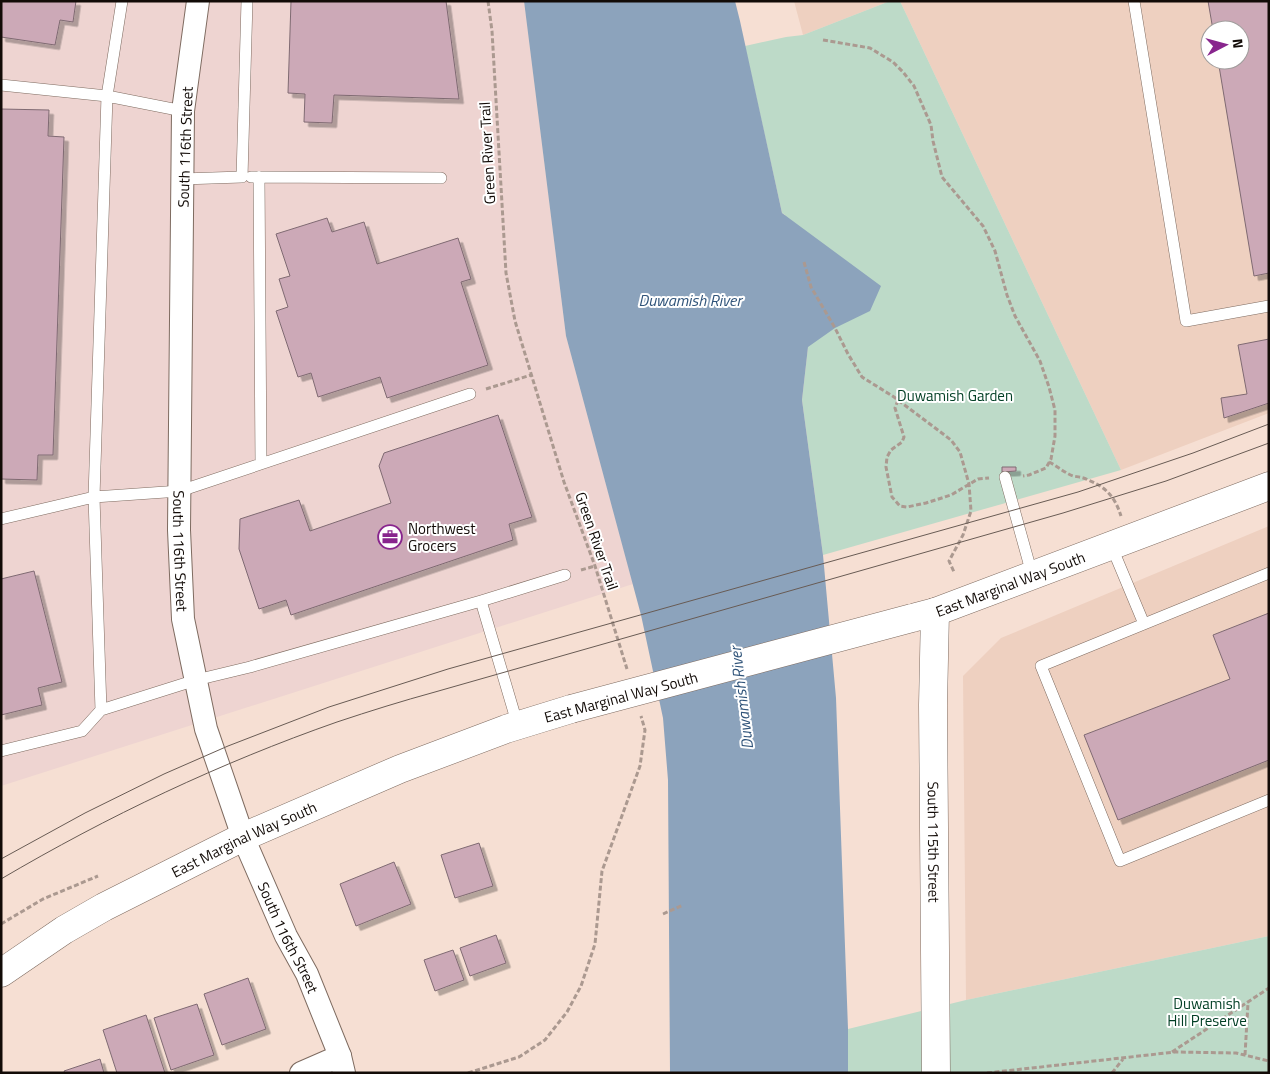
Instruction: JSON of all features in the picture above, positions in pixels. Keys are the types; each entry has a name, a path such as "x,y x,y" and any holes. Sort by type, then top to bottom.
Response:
{"street":[{"name":"South 116th Street","path":"198,1 183,111 179,530 183,619 206,729 243,837 286,936 307,974 342,1064"},
{"name":"East Marginal Way South","path":"1,973 64,930 104,907 243,837 400,769 518,726 571,710 923,615 1269,486"},
{"name":"South 115th Street","path":"923,615 933,715 936,1073"},
{"path":"301,1073 342,1064"}],"lane":[{"path":"102,710 94,497 107,96 122,1"},
{"path":"242,177 248,1"},
{"path":"1134,1 1186,321 1269,306"},
{"path":"1,85 107,96 183,111"},
{"path":"258,177 262,464"},
{"path":"182,178 441,178"},
{"path":"1,519 94,497 180,492 470,394"},
{"path":"1005,477 1032,574"},
{"path":"1111,545 1144,624"},
{"path":"1269,572 1041,666 1120,861 1269,800"},
{"path":"1,751 82,731 102,710 196,680 250,667 565,575"},
{"path":"481,601 518,726"}],"path":[{"name":"Green River Trail","path":"488,1 506,273 515,321 564,482 595,566 628,676"},
{"path":"823,40 870,48 892,62 914,86 931,125 932,142 942,177 983,226 996,251 1007,296 1015,316 1040,361 1055,410 1055,436 1051,459 1046,468 1029,475 978,479 951,495 907,508 900,506 892,497 886,467 887,457 902,442 904,436 895,408 898,400"},
{"path":"804,262 811,287 862,377 898,400 950,440 960,452 969,484 971,511 963,535 949,561 954,572"},
{"path":"470,394 531,375"},
{"path":"1049,462 1072,475 1087,479 1103,487 1111,494 1123,520"},
{"path":"468,1073 519,1057 545,1040 567,1012 581,986 595,944 602,871 640,766 645,730 640,712"},
{"path":"1,924 44,899 98,876"},
{"path":"663,914 683,905"},
{"path":"1172,1053 1269,988"},
{"path":"1245,1055 1248,1002"},
{"path":"987,1073 1172,1053 1236,1052 1269,1061"},
{"path":"1112,1073 1123,1058"}],"shaded area":[{"path":"1,1 524,1 566,336 633,584 1,786"},
{"path":"794,1 890,1 803,35"},
{"path":"900,1 1269,1 1269,413 1121,470"},
{"path":"1269,526 1269,936 966,1000 963,676 1001,638"}],"green space":[{"name":"Duwamish Garden","path":"890,1 900,1 1121,470 823,555 802,400 808,347 785,215 782,213 745,46 803,35"},
{"name":"Duwamish Hill Preserve","path":"1269,936 1269,1073 848,1073 848,1029 966,1000"}],"water":[{"name":"Duwamish River","path":"524,1 735,1 782,213 881,286 870,311 835,328 808,347 802,400 823,555 836,698 848,1073 670,1073 668,780 663,718 641,615 566,336"}],"building":[{"path":"1,1 76,1 73,22 60,20 55,45 1,37"},
{"path":"291,1 446,1 459,99 334,95 332,123 304,122 305,94 288,93"},
{"path":"1208,1 1269,1 1269,273 1254,276 1220,70 1250,70 1250,20 1211,20"},
{"path":"1,109 49,110 48,136 64,137 53,455 38,455 37,480 1,479"},
{"path":"327,218 332,232 364,222 377,264 458,238 471,279 461,282 488,365 387,398 380,377 318,397 311,373 298,377 276,311 288,307 279,279 290,276 276,234"},
{"path":"1269,339 1269,403 1224,418 1221,398 1247,394 1238,345"},
{"path":"498,415 532,517 509,524 513,540 291,615 286,600 259,609 239,549 240,519 299,500 310,531 391,503 379,466 384,453"},
{"path":"1002,467 1016,467 1016,471 1002,472"},
{"path":"34,571 62,682 38,688 42,705 1,715 1,579"},
{"path":"1269,613 1269,760 1118,820 1084,735 1230,679 1213,635"},
{"path":"479,843 493,886 455,898 441,855"},
{"path":"394,862 411,904 356,926 340,884"},
{"path":"496,935 506,963 470,976 460,948"},
{"path":"453,950 464,980 435,991 424,960"},
{"path":"248,978 266,1029 222,1045 204,994"},
{"path":"197,1004 214,1055 171,1070 154,1018"},
{"path":"146,1015 165,1073 117,1073 103,1030"},
{"path":"100,1059 104,1073 65,1073 64,1071"}],"tram line":[{"path":"1,859 85,813 164,774 228,746 329,707 448,669 1078,492 1193,453 1269,424"},
{"path":"1,879 123,812 165,792 250,755 337,722 410,699 1063,513 1166,481 1269,443"}],"place":[{"name":"Northwest Grocers","path":"390,537"}]}
